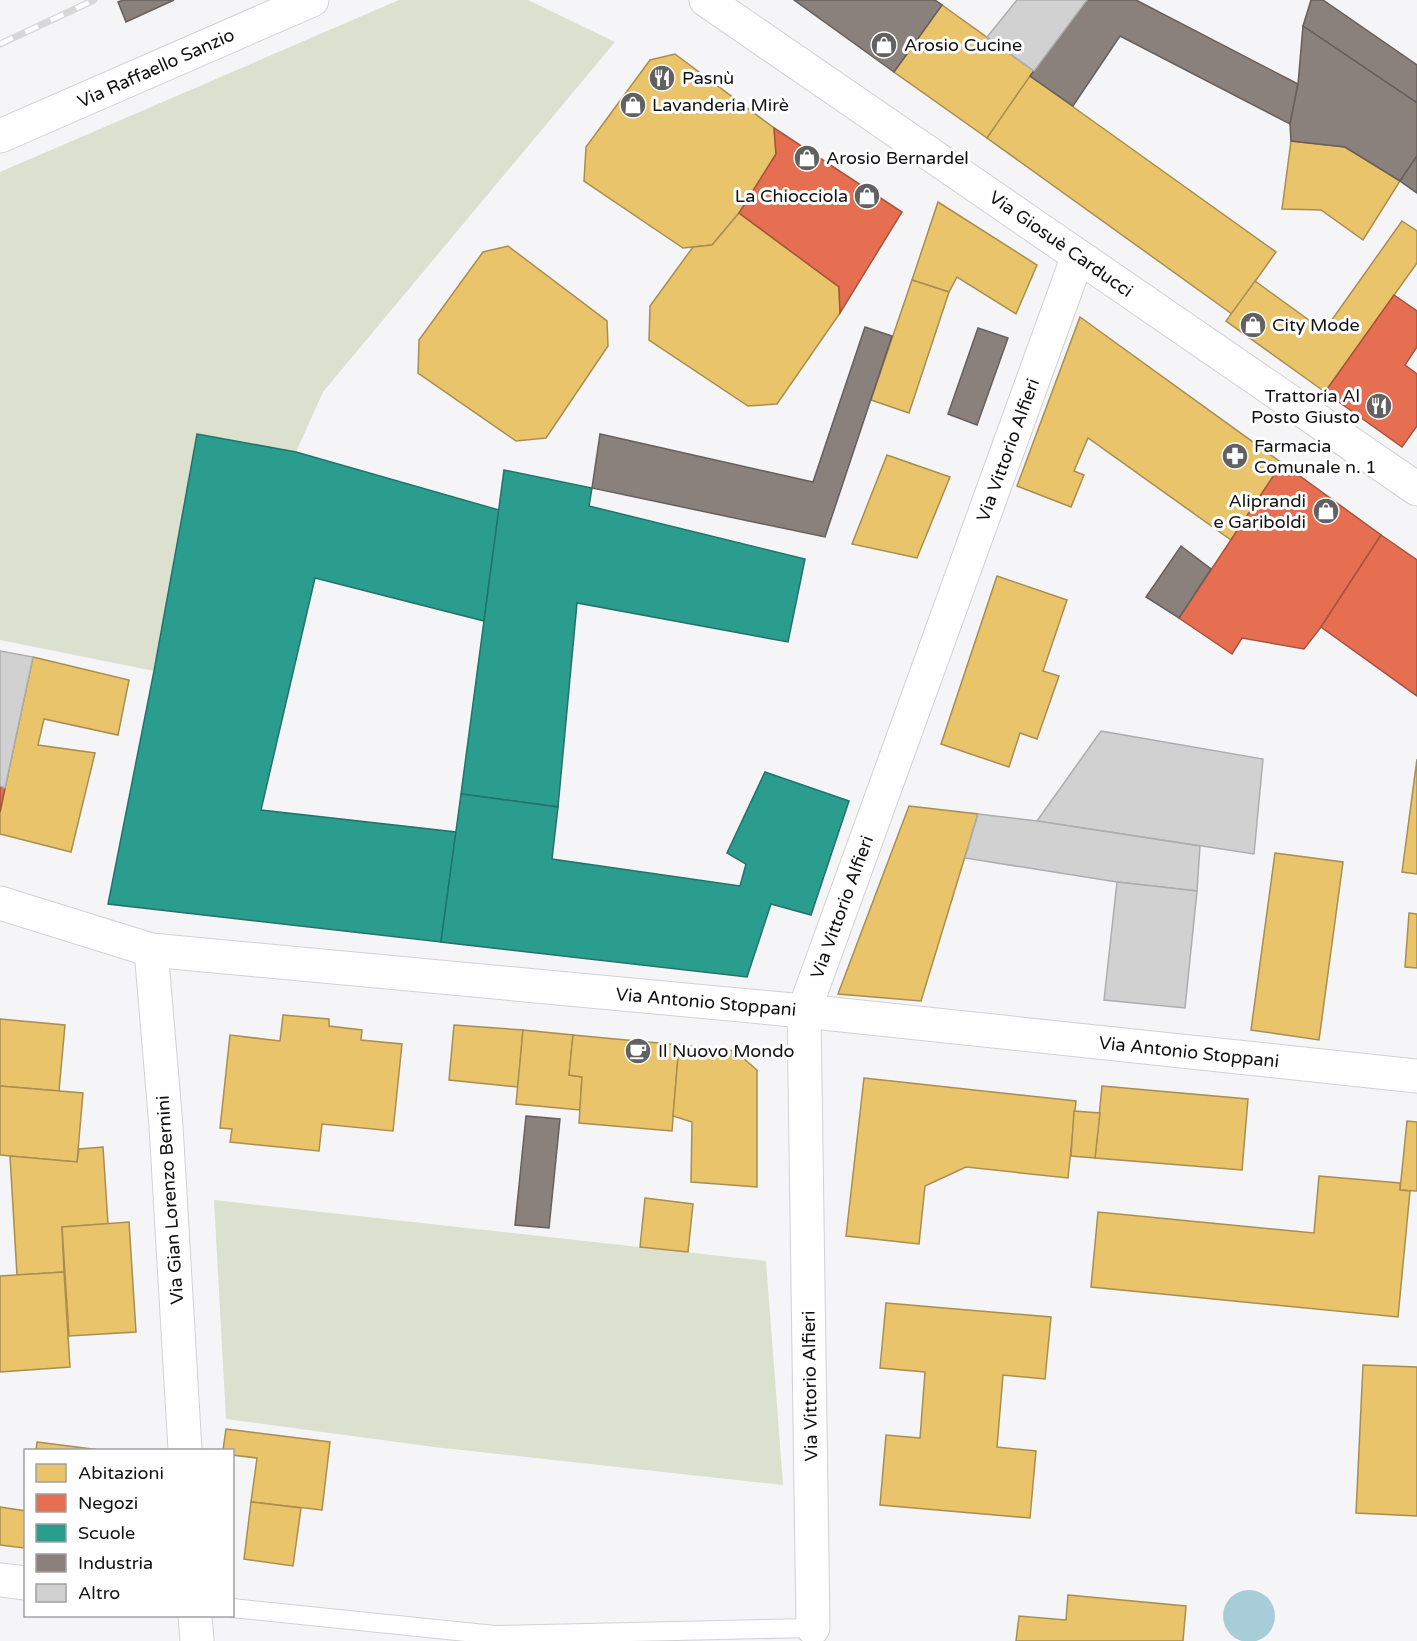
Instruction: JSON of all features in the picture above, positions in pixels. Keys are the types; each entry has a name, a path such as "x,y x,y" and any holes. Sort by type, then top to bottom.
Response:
{"street":[{"name":"Via Raffaello Sanzio","path":"0,136 312,0"},
{"name":"Via Giosuè Carducci","path":"706,0 1417,489"},
{"name":"Via Vittorio Alfieri","path":"813,1628 804,1011 1078,256"},
{"name":"Via Antonio Stoppani","path":"0,903 151,950 804,1011 1417,1076"},
{"name":"Via Gian Lorenzo Bernini","path":"151,950 166,1126 185,1449"},
{"path":"0,1580 24,1583"},
{"path":"195,1617 197,1641"}],"lane":[{"path":"234,1608 495,1635 813,1628"}],"green space":[{"path":"399,0 528,0 615,42 323,392 296,452 197,434 154,671 0,640 0,172"},
{"path":"214,1200 766,1261 783,1485 434,1447 226,1419"}],"water":[{"path":"1244,1590 1254,1590 1268,1597 1275,1616 1268,1635 1254,1642 1244,1642 1234,1638 1227,1631 1223,1621 1223,1611 1227,1601 1234,1594"}],"building: Abitazioni":[{"path":"942,5 1034,71 987,138 894,72"},
{"path":"675,54 774,128 776,154 739,213 712,245 683,248 584,181 586,147 650,60"},
{"path":"1030,76 1276,252 1232,314 987,138"},
{"path":"1291,141 1345,147 1400,181 1363,240 1321,210 1282,209"},
{"path":"938,202 1037,265 1016,314 957,277 949,292 912,280"},
{"path":"739,213 839,287 840,313 777,404 748,406 649,340 650,306 693,247 712,245"},
{"path":"1402,221 1417,231 1417,263 1325,392 1226,321 1255,281 1324,331"},
{"path":"508,246 607,321 608,346 546,438 516,441 418,373 419,340 483,252"},
{"path":"912,280 949,292 909,413 871,400"},
{"path":"1080,317 1282,463 1231,540 1088,438 1074,471 1084,475 1071,507 1017,486"},
{"path":"887,455 950,477 917,558 852,544"},
{"path":"997,576 1067,600 1043,671 1059,676 1037,739 1020,733 1009,767 941,744"},
{"path":"33,657 129,680 118,735 44,719 38,745 95,753 71,852 0,834 0,812"},
{"path":"1417,759 1417,874 1402,872"},
{"path":"909,806 978,814 921,1001 838,994"},
{"path":"1275,853 1343,862 1319,1040 1251,1030"},
{"path":"1409,913 1417,914 1417,968 1405,967"},
{"path":"283,1015 329,1019 329,1026 362,1030 361,1040 402,1044 393,1131 322,1124 319,1151 230,1142 232,1129 220,1128 230,1035 280,1041"},
{"path":"0,1019 65,1025 59,1091 0,1086"},
{"path":"454,1025 523,1030 518,1087 449,1080"},
{"path":"523,1030 573,1035 569,1075 582,1077 580,1110 516,1104"},
{"path":"573,1035 679,1045 672,1131 579,1123 582,1077 569,1075"},
{"path":"679,1045 735,1051 757,1070 757,1187 691,1182 692,1122 673,1116"},
{"path":"864,1078 1076,1101 1068,1178 966,1167 925,1186 919,1244 846,1236"},
{"path":"0,1086 83,1093 77,1162 0,1155"},
{"path":"1102,1086 1248,1099 1242,1170 1095,1158"},
{"path":"1074,1111 1100,1113 1095,1158 1071,1156"},
{"path":"1407,1121 1417,1122 1417,1191 1400,1190"},
{"path":"103,1147 108,1224 62,1227 64,1272 17,1275 10,1156 77,1162 79,1149"},
{"path":"1319,1176 1400,1183 1400,1190 1410,1191 1398,1317 1091,1287 1098,1212 1314,1233"},
{"path":"645,1198 693,1204 688,1252 640,1247"},
{"path":"129,1222 136,1332 69,1336 62,1227"},
{"path":"64,1272 70,1367 0,1372 0,1276"},
{"path":"886,1303 1051,1317 1045,1379 1003,1375 997,1447 1036,1451 1030,1518 880,1505 886,1435 920,1438 925,1372 880,1368"},
{"path":"1363,1365 1417,1367 1417,1516 1356,1513"},
{"path":"226,1429 330,1442 322,1510 251,1502 257,1458 234,1455 234,1449 223,1449"},
{"path":"37,1442 92,1449 36,1449"},
{"path":"251,1502 301,1508 293,1566 244,1559"},
{"path":"0,1507 24,1511 24,1548 0,1545"},
{"path":"1068,1595 1186,1606 1183,1641 1016,1641 1019,1616 1066,1620"}],"building: Negozi":[{"path":"774,128 902,212 840,313 839,287 739,213 776,154"},
{"path":"1394,295 1417,311 1417,347 1405,365 1417,374 1417,426 1402,447 1325,392"},
{"path":"1282,463 1381,535 1304,649 1242,638 1232,654 1179,618"},
{"path":"1381,535 1417,560 1417,696 1321,627"},
{"path":"0,786 5,788 0,812"}],"building: Scuole":[{"path":"197,434 296,452 499,510 484,621 315,578 261,810 456,832 441,942 108,904 154,671"},
{"path":"504,470 592,488 589,506 805,559 788,642 577,603 558,807 461,794"},
{"path":"765,772 849,801 811,915 771,904 747,977 441,942 461,794 558,807 552,859 740,886 746,864 727,853"}],"building: Industria":[{"path":"123,0 174,0 126,22 118,2"},
{"path":"794,0 935,0 942,5 894,72"},
{"path":"1087,0 1136,0 1298,84 1290,124 1120,36 1073,106 1030,76"},
{"path":"1311,0 1323,0 1417,65 1417,103 1303,26"},
{"path":"1303,26 1417,103 1417,156 1400,181 1345,147 1291,141 1290,124 1298,84"},
{"path":"1417,156 1417,193 1400,181"},
{"path":"865,327 892,336 825,537 592,488 600,434 813,482"},
{"path":"978,328 1008,338 977,425 948,414"},
{"path":"1181,546 1211,569 1179,618 1146,597"},
{"path":"526,1116 560,1119 549,1228 515,1225"}],"building: Altro":[{"path":"1017,0 1087,0 1034,71 987,37"},
{"path":"0,651 33,657 5,788 0,786"},
{"path":"1101,731 1263,759 1254,854 1037,821"},
{"path":"978,814 1200,846 1197,891 1117,882 965,858"},
{"path":"1117,882 1197,891 1185,1008 1104,1000"}],"railway":[{"path":"0,44 94,0"}],"place":[{"name":"Arosio Cucine","path":"884,45"},
{"name":"Pasnù","path":"662,78"},
{"name":"Lavanderia Mirè","path":"633,105"},
{"name":"Arosio Bernardel","path":"807,158"},
{"name":"La Chiocciola","path":"867,196"},
{"name":"City Mode","path":"1253,325"},
{"name":"Trattoria Al Posto Giusto","path":"1379,406"},
{"name":"Farmacia Comunale n. 1","path":"1235,456"},
{"name":"Aliprandi e Gariboldi","path":"1326,511"},
{"name":"Il Nuovo Mondo","path":"638,1051"}]}
